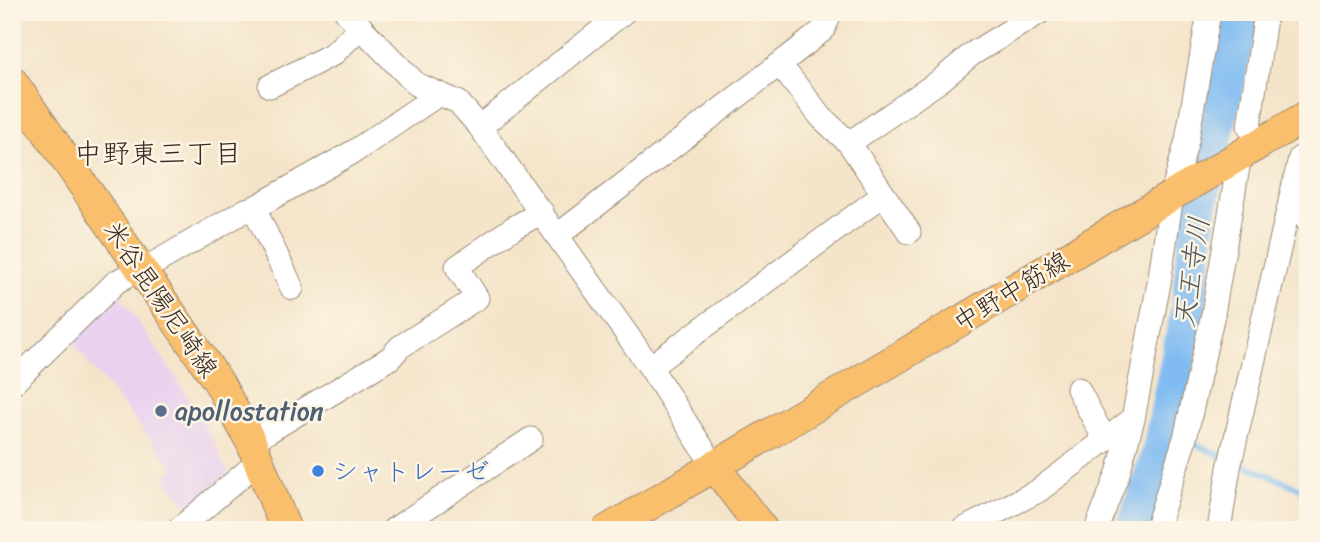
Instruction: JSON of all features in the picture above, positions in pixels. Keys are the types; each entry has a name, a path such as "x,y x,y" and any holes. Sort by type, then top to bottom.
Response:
{"main road":[{"name":"米谷昆陽尼崎線","path":"12,81 219,383 255,452 286,530"},
{"name":"中野中筋線","path":"714,466 1308,115"},
{"path":"607,530 714,466 763,530"}],"street":[{"path":"480,127 624,12"},
{"path":"558,235 780,65 822,30 831,12"},
{"path":"849,143 941,80 972,54 1040,12"},
{"path":"1096,530 1118,473 1133,419 1209,12"},
{"path":"1156,530 1184,441 1252,148 1249,127 1266,12"},
{"path":"270,86 333,54 354,20 416,84 458,103 480,127 542,212 650,367 714,466"},
{"path":"780,65 821,118 849,143 909,232"},
{"path":"12,384 116,282 355,151 439,94"},
{"path":"1219,530 1229,468 1293,188 1304,163 1252,148"},
{"path":"1293,188 1308,222"},
{"path":"650,367 883,195"},
{"path":"254,208 292,288"},
{"path":"178,530 255,452 390,358 400,346 477,298 457,267 513,228 542,212"},
{"path":"1078,389 1105,440"},
{"path":"962,530 1038,491 1133,419"},
{"path":"393,530 421,522 496,455 531,439"}],"shaded area":[{"name":"apollostation","path":"117,290 182,387 212,438 228,474 188,507 164,477 174,468 68,338"}],"waterway":[{"name":"天王寺川","path":"1133,530 1159,453 1189,306 1198,214 1243,12"},
{"path":"1163,431 1225,457"},
{"path":"1235,461 1308,492"}],"place":[{"name":"apollostation","path":"161,411"},
{"name":"シャトレーゼ","path":"318,471"}],"district":[{"name":"中野東三丁目","path":"158,153"}]}
